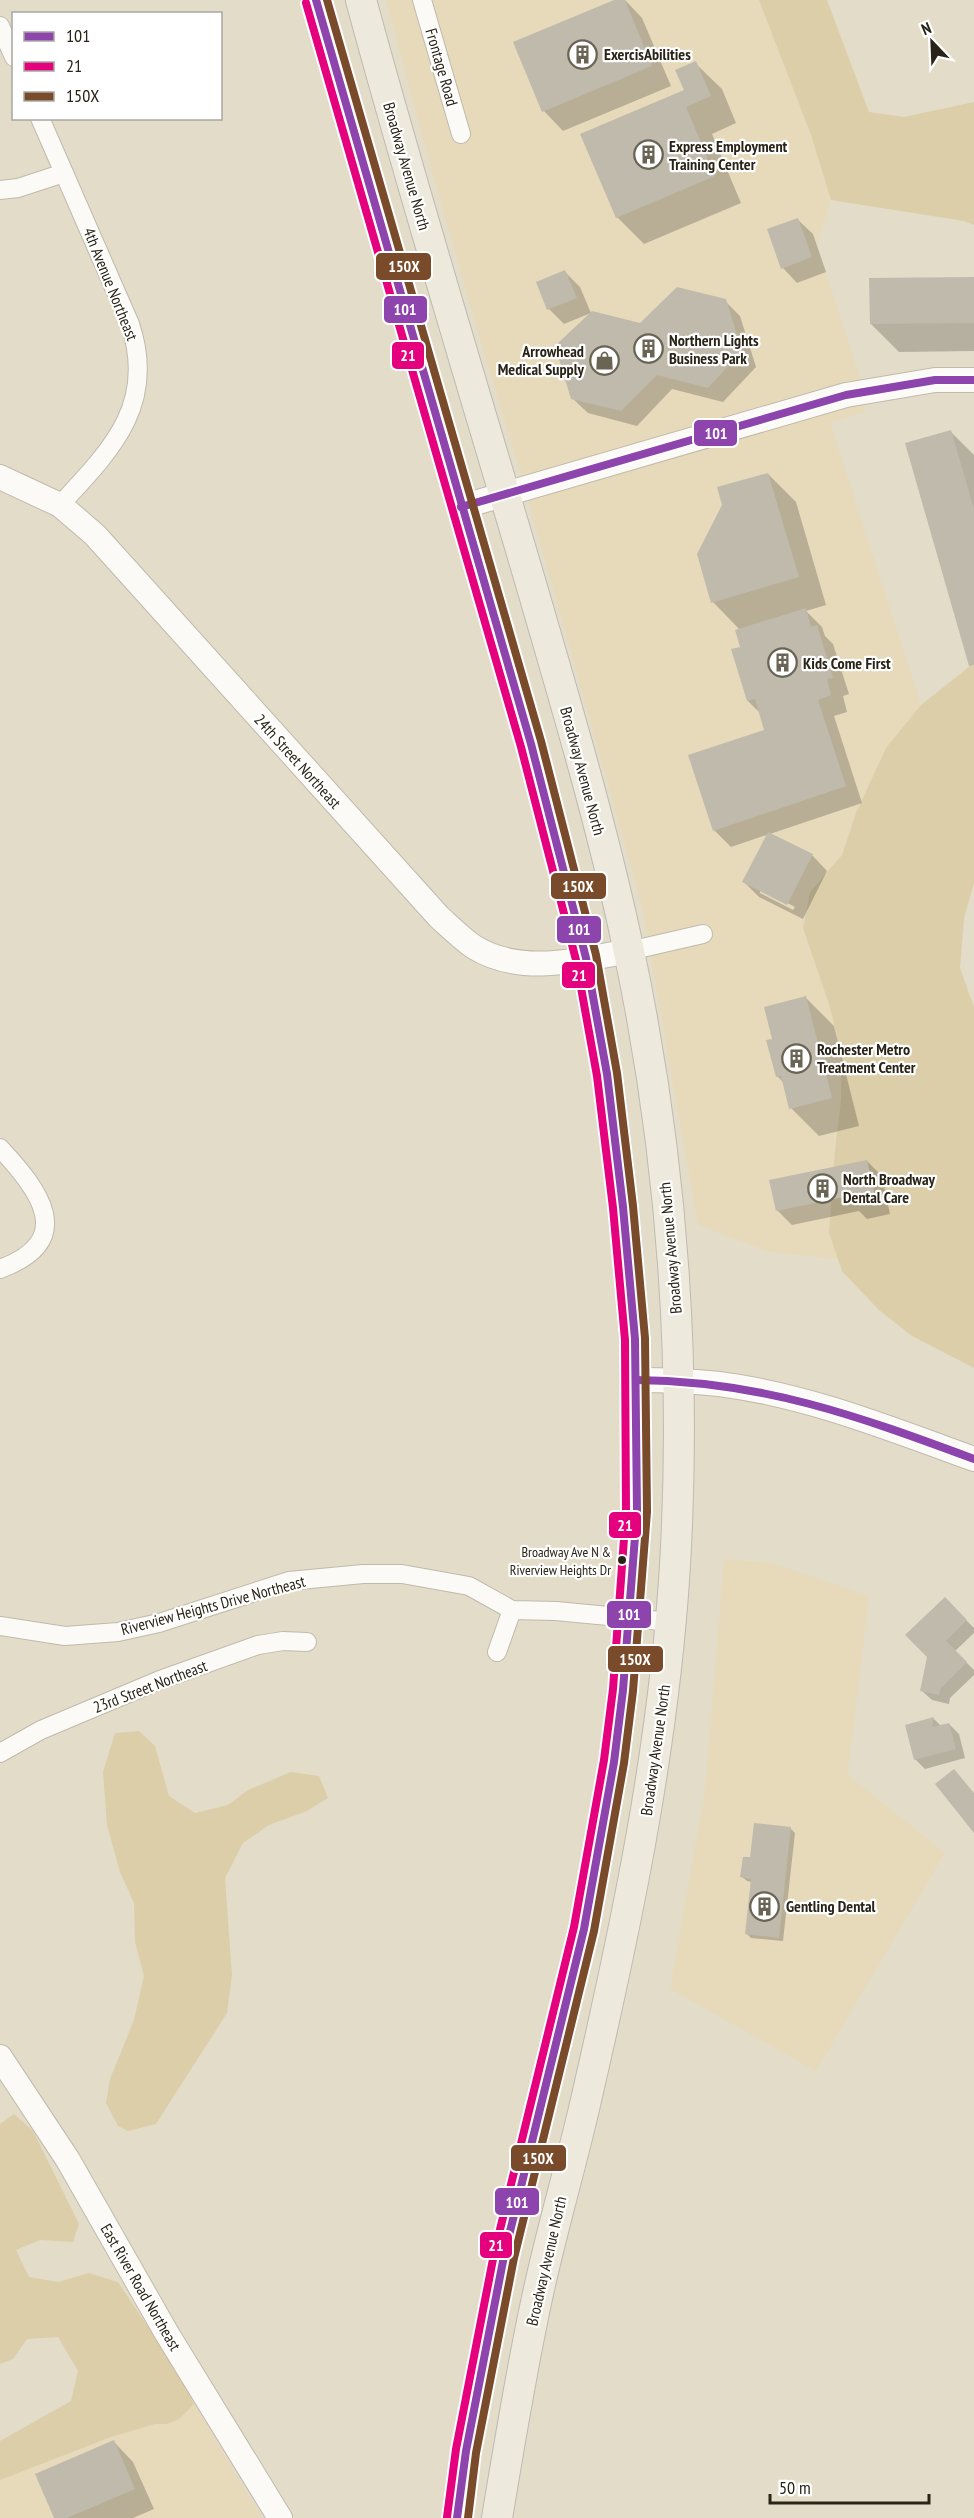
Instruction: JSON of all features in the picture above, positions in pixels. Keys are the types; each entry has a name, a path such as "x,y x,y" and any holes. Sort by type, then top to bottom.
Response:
{"main road":[{"path":"316,0 540,778 586,958 607,1074 623,1207 636,1380 637,1511 614,1762 602,1839 584,1929 504,2256 466,2451 457,2518"},
{"name":"Broadway Avenue North","path":"361,0 593,805 629,951 658,1124 679,1339 679,1485 671,1622 657,1741 630,1901 521,2372 497,2518"}],"street":[{"name":"Frontage Road","path":"422,0 461,134"},
{"path":"0,26 12,53"},
{"name":"4th Avenue Northeast","path":"41,120 130,324 138,353 139,369 134,402 128,421 93,469 60,505"},
{"path":"0,190 18,188 64,173"},
{"path":"461,507 846,395 935,381 974,380"},
{"name":"24th Street Northeast","path":"0,477 60,505 95,535 431,908 453,930 475,947 494,956 523,963 551,963 629,951"},
{"path":"629,951 703,934"},
{"path":"0,1148 37,1193 46,1219 45,1230 27,1256 0,1269"},
{"path":"636,1380 720,1384 798,1400 887,1427 974,1459"},
{"name":"Riverview Heights Drive Northeast","path":"0,1626 65,1636 118,1632 159,1623 289,1581 363,1574 402,1574 469,1586 512,1610 556,1611 671,1622"},
{"path":"497,1652 512,1610"},
{"name":"23rd Street Northeast","path":"0,1753 71,1717 160,1680 258,1645 283,1641 307,1642"},
{"name":"East River Road Northeast","path":"0,2057 68,2160 166,2332 280,2518"}],"shaded area":[{"path":"386,0 759,0 811,135 831,200 817,245 861,381 865,412 830,422 921,705 886,748 856,813 842,855 810,892 803,927 830,1007 841,1054 841,1100 829,1233 838,1259 769,1252 698,1225 641,902 521,474 423,139"},
{"path":"759,0 827,0 869,112 904,117 974,102 974,225 964,221 831,200 811,135"},
{"path":"974,663 974,883 964,918 960,968 974,1007 974,1368 912,1336 879,1310 842,1271 829,1233 841,1100 841,1054 830,1007 803,928 810,892 842,855 856,813 886,748 921,705"},
{"path":"724,1559 772,1563 869,1596 848,1775 945,1853 816,2071 670,1989 705,1790"},
{"path":"139,1731 155,1746 169,1796 195,1813 228,1805 248,1790 291,1772 319,1776 328,1798 307,1811 269,1825 243,1843 225,1878 232,1975 227,2013 156,2124 128,2131 118,2126 106,2103 110,2079 134,2020 144,1976 135,1942 134,1903 120,1872 107,1825 103,1772 115,1733"},
{"path":"14,2114 33,2131 79,2224 73,2242 40,2240 16,2250 29,2277 58,2282 89,2273 118,2282 176,2369 194,2404 179,2419 167,2424 155,2424 111,2437 0,2480 0,2441 71,2401 78,2371 58,2337 27,2339 13,2359 0,2364 0,2124"},
{"path":"194,2404 262,2518 0,2518 0,2480 111,2437 155,2424 167,2424 179,2419"}],"building":[{"name":"ExercisAbilities","path":"614,0 625,0 652,66 542,112 513,42"},
{"name":"Express Employment Training Center","path":"696,61 711,96 686,107 715,176 616,218 580,134 684,90 675,70"},
{"path":"798,218 812,257 781,269 767,229"},
{"path":"565,270 577,298 547,310 536,282"},
{"path":"974,277 974,323 870,324 869,278"},
{"name":"Northern Lights Business Park","path":"677,287 726,299 742,351 708,388 657,375 621,411 571,399 555,346 592,311 640,323"},
{"path":"951,430 974,509 974,665 969,666 905,443"},
{"path":"768,473 799,577 711,603 697,554 722,505 717,487"},
{"path":"806,608 811,627 817,625 833,678 827,679 831,695 818,700 846,786 713,831 688,755 764,730 755,699 747,701 731,649 740,647 735,630"},
{"path":"768,832 813,854 787,905 742,882"},
{"name":"Rochester Metro Treatment Center","path":"806,996 832,1098 789,1109 781,1076 776,1077 766,1040 772,1039 764,1007"},
{"name":"North Broadway Dental Care","path":"867,1160 876,1200 851,1205 849,1196 776,1211 769,1180"},
{"path":"945,1597 967,1620 946,1641 967,1662 941,1688 939,1695 920,1691 927,1657 905,1635"},
{"path":"934,1717 932,1727 949,1723 956,1749 914,1760 905,1725"},
{"path":"954,1769 974,1793 974,1833 935,1784"},
{"name":"Gentling Dental","path":"754,1823 791,1827 779,1938 745,1934 751,1879 740,1877 743,1857 750,1857"},
{"path":"114,2440 135,2489 67,2518 54,2518 35,2474"}],"transit line":[{"name":"101","path":"316,0 531,744 586,958 607,1074 623,1207 635,1339 637,1511 623,1690 614,1762 584,1929 504,2256 466,2451 457,2518"},
{"name":"150X","path":"327,0 541,741 596,955 617,1073 633,1206 645,1338 647,1512 633,1691 624,1763 594,1931 514,2258 476,2453 468,2518"},
{"name":"21","path":"306,3 521,747 576,960 597,1076 613,1208 625,1340 626,1511 613,1689 604,1760 574,1927 494,2254 456,2449 447,2517"},
{"name":"101","path":"461,507 846,395 935,380 974,380"},
{"name":"101","path":"636,1380 682,1382 768,1394 849,1415 974,1459"}],"place":[{"name":"ExercisAbilities","path":"583,54"},
{"name":"Express Employment Training Center","path":"648,155"},
{"name":"Northern Lights Business Park","path":"648,349"},
{"name":"Arrowhead Medical Supply","path":"605,360"},
{"name":"Kids Come First","path":"782,663"},
{"name":"Rochester Metro Treatment Center","path":"796,1058"},
{"name":"North Broadway Dental Care","path":"822,1188"},
{"name":"Broadway Ave N & Riverview Heights Dr","path":"622,1560"},
{"name":"Gentling Dental","path":"765,1906"}]}
